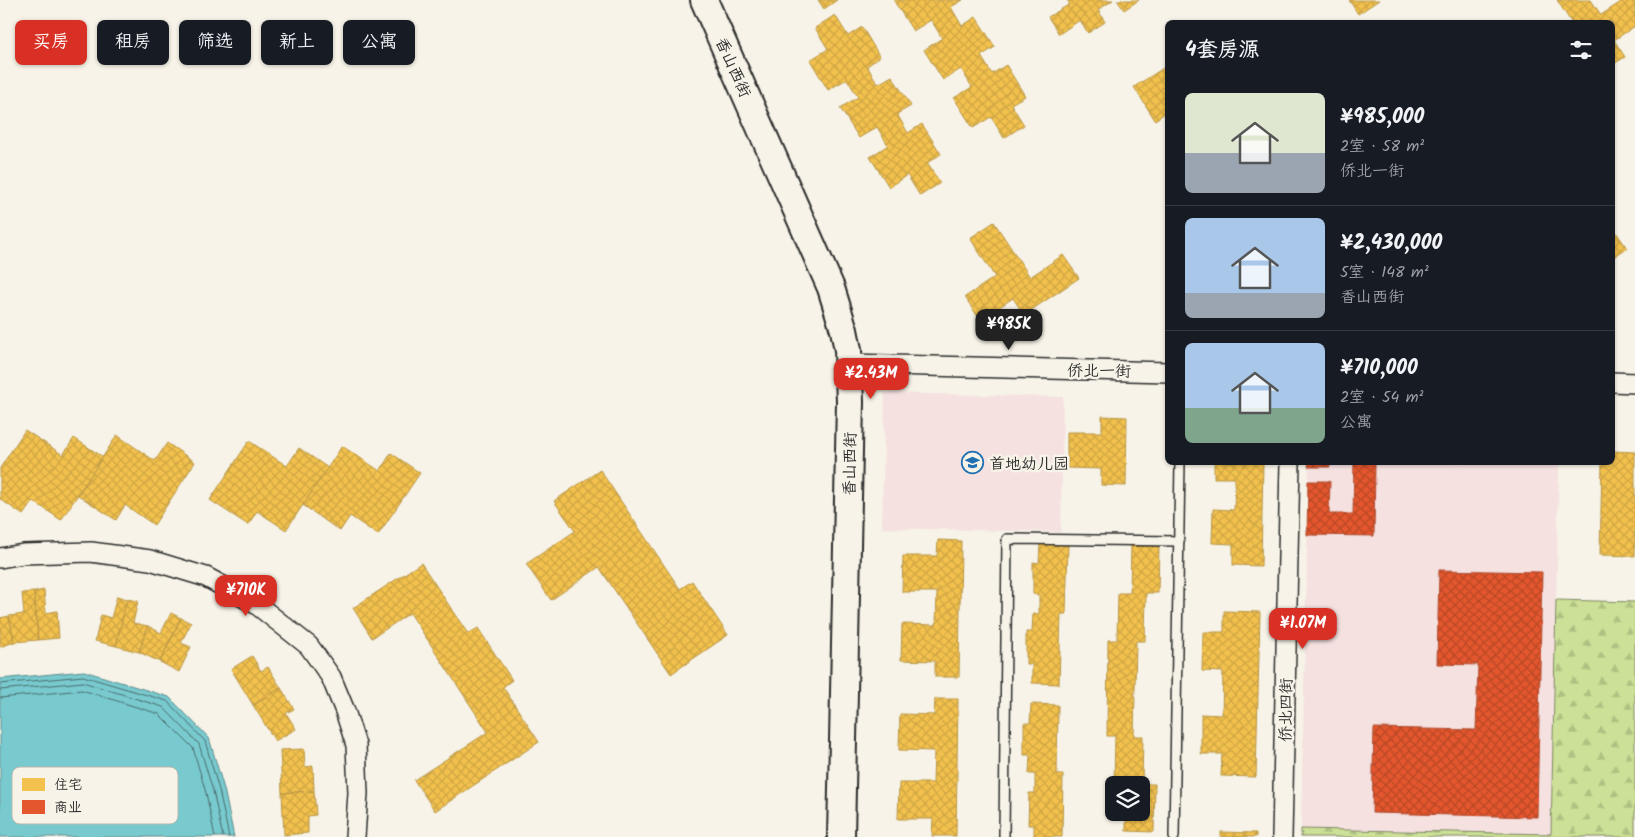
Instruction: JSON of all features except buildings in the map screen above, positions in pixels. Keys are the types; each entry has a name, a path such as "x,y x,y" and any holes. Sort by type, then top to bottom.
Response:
{"street":[{"name":"香山西街","path":"704,0 832,288 844,330 850,364 841,837"},
{"name":"侨北一街","path":"850,364 1165,372"},
{"path":"1615,382 1635,382"},
{"name":"侨北四街","path":"1282,837 1290,465"},
{"path":"0,558 23,554 91,552 150,560 206,577 256,604 279,622 309,646 331,677 345,711 356,745 358,793 355,837"}],"lane":[{"path":"1174,837 1180,465"},
{"path":"1004,837 1007,539 1179,541"}],"shaded area":[{"name":"首地幼儿园","path":"885,393 1063,397 1061,532 882,528"},
{"path":"1309,465 1559,465 1551,835 1301,829"}],"green space":[{"path":"1556,600 1635,602 1635,837 1301,837 1301,829 1551,834"}],"water":[{"path":"84,671 169,697 209,738 224,789 234,837 0,837 0,679"}],"place":[{"name":"首地幼儿园","path":"973,463"}]}
